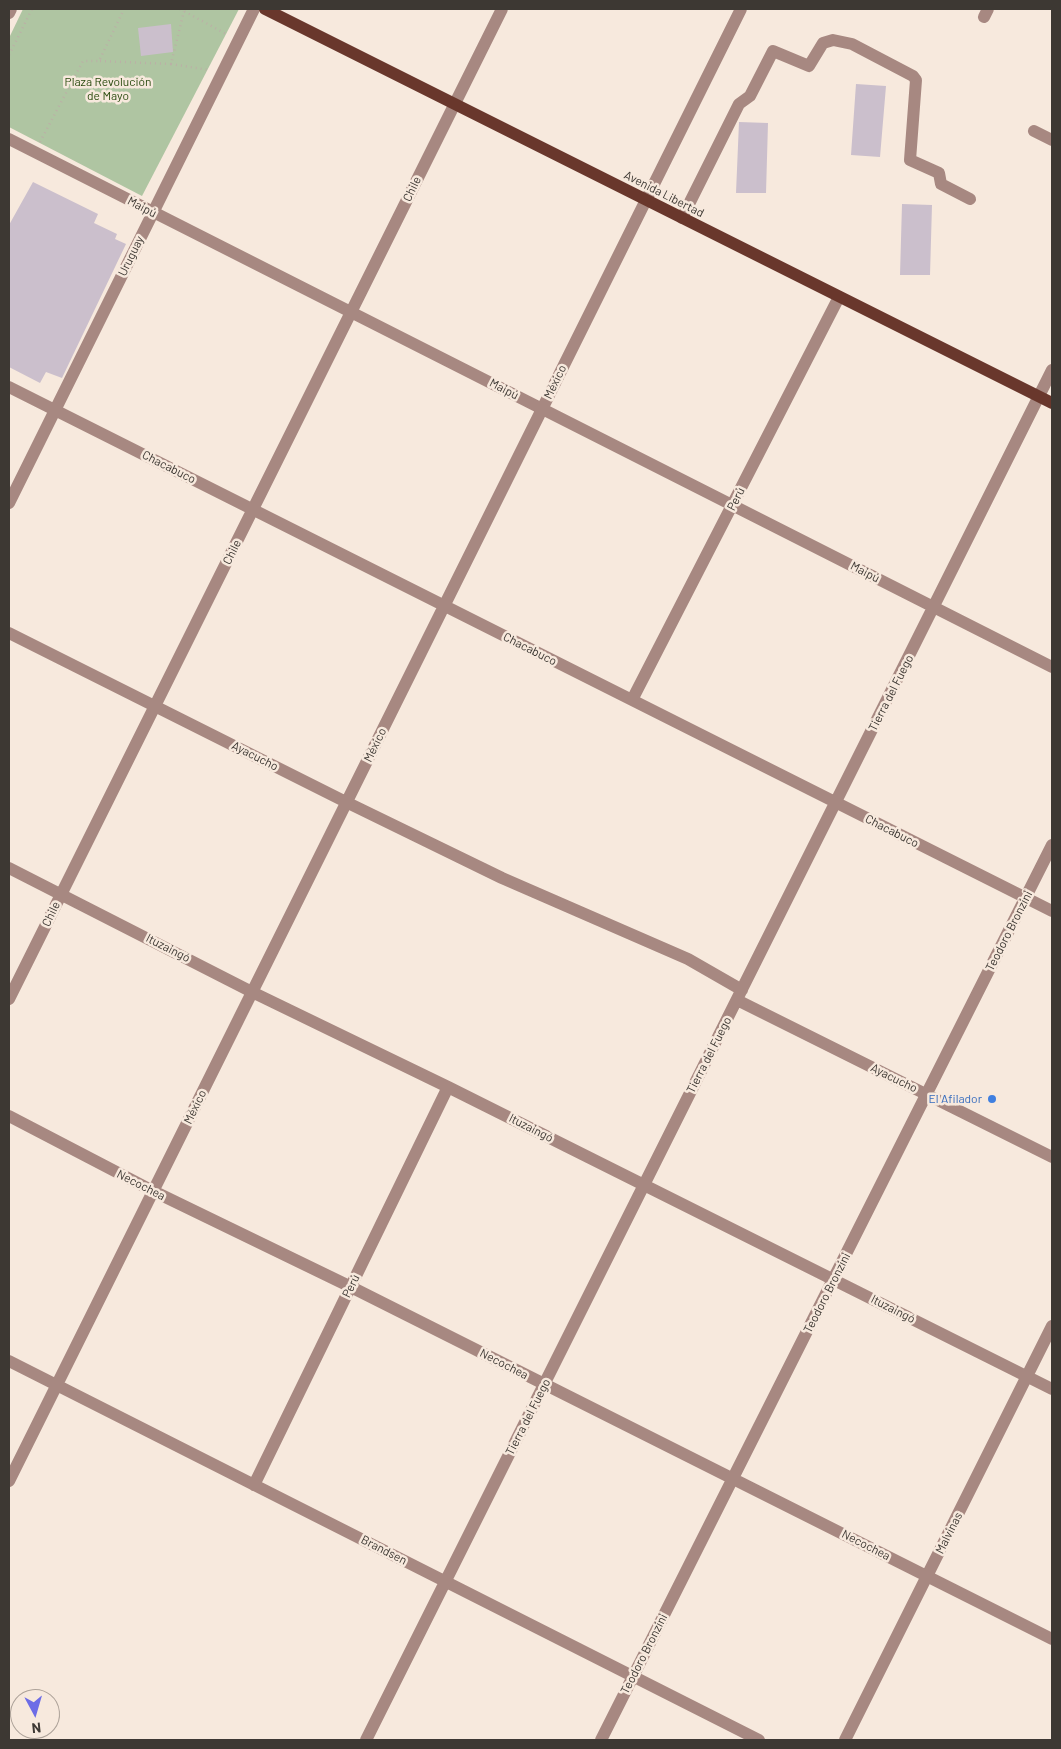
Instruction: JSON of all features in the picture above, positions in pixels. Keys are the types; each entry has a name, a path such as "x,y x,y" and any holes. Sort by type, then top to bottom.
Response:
{"main road":[{"name":"Avenida Libertad","path":"264,9 1052,403"}],"street":[{"path":"9,13 11,9"},
{"name":"Uruguay","path":"9,503 254,9"},
{"name":"Chile","path":"9,999 502,9"},
{"name":"México","path":"9,1481 741,9"},
{"path":"682,218 739,104 750,96 773,51 809,66 823,43 833,40 852,44 913,76 916,80 910,160 939,173 941,184 970,199"},
{"path":"1034,131 1052,140"},
{"name":"Maipú","path":"9,139 1052,667"},
{"name":"Perú","path":"632,700 839,297"},
{"name":"Tierra del Fuego","path":"366,1740 1052,370"},
{"name":"Chacabuco","path":"9,387 1052,911"},
{"name":"Ayacucho","path":"9,633 502,878 688,960 739,995 927,1094 1052,1157"},
{"name":"Teodoro Bronzini","path":"601,1740 1052,845"},
{"name":"Ituzaingó","path":"9,868 252,992 448,1087 1052,1389"},
{"name":"Perú","path":"254,1485 448,1087"},
{"name":"Necochea","path":"9,1116 153,1191 351,1287 1052,1639"},
{"name":"Malvinas","path":"845,1740 1052,1326"},
{"name":"Brandsen","path":"9,1361 759,1740"}],"path":[{"path":"9,55 32,9"},
{"path":"99,61 124,9"},
{"path":"180,9 228,34 224,43"},
{"path":"171,64 184,11"},
{"path":"38,146 83,61 171,64 211,70 207,78"}],"green space":[{"name":"Plaza Revolución de Mayo","path":"23,9 239,9 142,196 9,127 9,38"}],"building":[{"path":"171,24 173,52 141,56 138,28"},
{"path":"856,84 886,86 880,157 851,155"},
{"path":"739,122 768,123 766,193 736,193"},
{"path":"33,182 98,214 94,223 117,234 115,239 126,244 62,378 46,372 40,383 9,367 9,225"},
{"path":"902,204 932,205 930,275 900,275"}],"place":[{"name":"El Afilador","path":"992,1099"}]}
